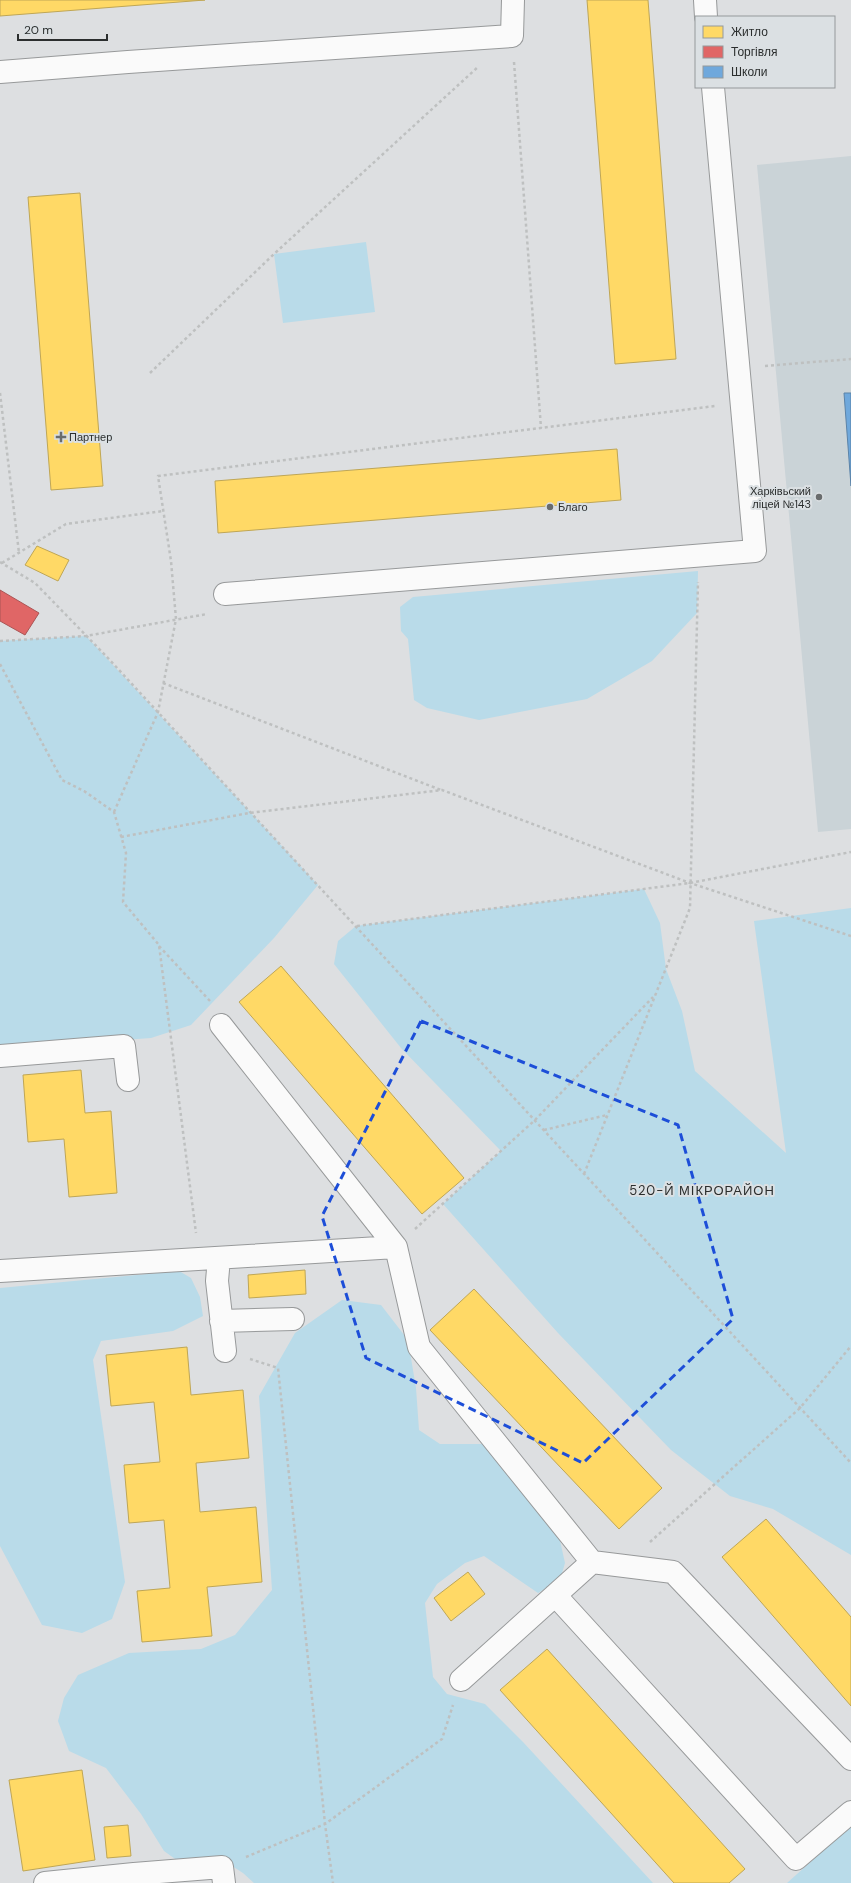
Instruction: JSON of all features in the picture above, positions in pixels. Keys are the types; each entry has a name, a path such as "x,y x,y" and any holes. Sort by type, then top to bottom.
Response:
{"lane":[{"path":"0,72 512,36 513,0"},
{"path":"225,594 755,551 713,88"},
{"path":"221,1025 396,1247 419,1347 592,1562 673,1572 851,1759"},
{"path":"0,1056 124,1046 128,1080"},
{"path":"0,1271 396,1247"},
{"path":"209,1258 217,1281 224,1351"},
{"path":"221,1321 293,1319"},
{"path":"461,1680 592,1562"},
{"path":"555,1596 796,1859 851,1812"},
{"path":"45,1883 223,1875"}],"path":[{"path":"150,373 274,254 512,36"},
{"path":"512,36 541,428"},
{"path":"739,369 851,359"},
{"path":"0,393 19,553"},
{"path":"114,812 158,712 176,619 171,561 158,476 742,403"},
{"path":"163,511 66,524 1,563 34,583 158,712 249,813 356,926 851,1463"},
{"path":"584,1174 690,908 699,556"},
{"path":"0,641 86,636 211,613"},
{"path":"0,664 62,780 84,791 114,812 126,853 123,902 159,945 209,1258"},
{"path":"163,683 690,883 851,936"},
{"path":"121,837 249,813 442,790"},
{"path":"356,926 690,883 851,852"},
{"path":"396,1247 535,1120 655,995"},
{"path":"544,1130 608,1115"},
{"path":"623,1566 800,1408 851,1346"},
{"path":"278,1368 324,1824 333,1883"},
{"path":"223,1875 324,1824 442,1739 461,1680"}],"highlighted area":[{"path":"421,1021 678,1125 733,1319 583,1463 366,1358 322,1216"}],"shaded area":[{"name":"Харківьский ліцей №143","path":"851,156 851,829 818,832 757,165"},
{"path":"366,242 375,312 283,323 274,254"},
{"path":"698,571 697,613 652,661 587,699 479,720 427,708 414,700 408,639 401,631 400,607 413,597"},
{"path":"86,636 318,885 274,938 191,1025 151,1038 0,1049 0,641"},
{"path":"644,889 660,923 666,969 682,1011 695,1071 786,1153 754,921 851,908 851,1555 773,1509 730,1496 671,1450 558,1333 443,1204 501,1151 401,1048 334,964 338,941 356,926"},
{"path":"179,1271 191,1278 200,1297 203,1316 173,1331 101,1341 93,1360 125,1582 112,1619 82,1633 42,1625 0,1546 0,1288"},
{"path":"342,1300 381,1305 408,1340 416,1388 419,1430 440,1444 485,1444 559,1536 565,1563 560,1580 538,1593 484,1556 465,1563 437,1584 425,1603 433,1677 447,1694 485,1704 523,1742 653,1883 254,1883 243,1873 221,1859 178,1861 164,1851 141,1814 106,1768 69,1751 58,1721 64,1698 78,1675 129,1653 201,1649 235,1635 272,1590 259,1396 295,1333"},
{"path":"851,1816 851,1883 787,1883 815,1858 824,1840"}],"building: Житло":[{"path":"0,0 205,0 0,16"},
{"path":"587,0 648,0 676,359 615,364"},
{"path":"80,193 103,486 51,490 28,197"},
{"path":"617,449 621,500 218,533 215,481"},
{"path":"37,546 69,560 58,581 25,565"},
{"path":"281,966 464,1178 422,1214 239,1002"},
{"path":"81,1070 85,1113 111,1111 117,1193 69,1197 64,1139 28,1142 23,1075"},
{"path":"305,1270 306,1294 249,1298 248,1275"},
{"path":"474,1289 662,1488 619,1529 430,1330"},
{"path":"187,1347 191,1395 243,1390 249,1458 196,1463 200,1512 256,1507 262,1582 207,1587 212,1636 142,1642 137,1591 170,1588 164,1520 129,1523 124,1465 160,1462 154,1402 111,1406 106,1355"},
{"path":"766,1519 851,1617 851,1706 722,1557"},
{"path":"468,1572 485,1594 451,1621 434,1598"},
{"path":"547,1649 745,1869 729,1883 674,1883 500,1690"},
{"path":"82,1770 95,1860 23,1871 9,1780"},
{"path":"128,1825 131,1856 107,1858 104,1827"}],"building: Торгівля":[{"path":"0,590 39,613 25,635 0,621"}],"building: Школи":[{"path":"844,393 851,393 851,486"}],"place":[{"name":"Партнер","path":"61,437"},
{"name":"Харківьский ліцей №143","path":"819,497"},
{"name":"Благо","path":"550,507"}],"district":[{"name":"520-Й МІКРОРАЙОН","path":"702,1190"}]}
